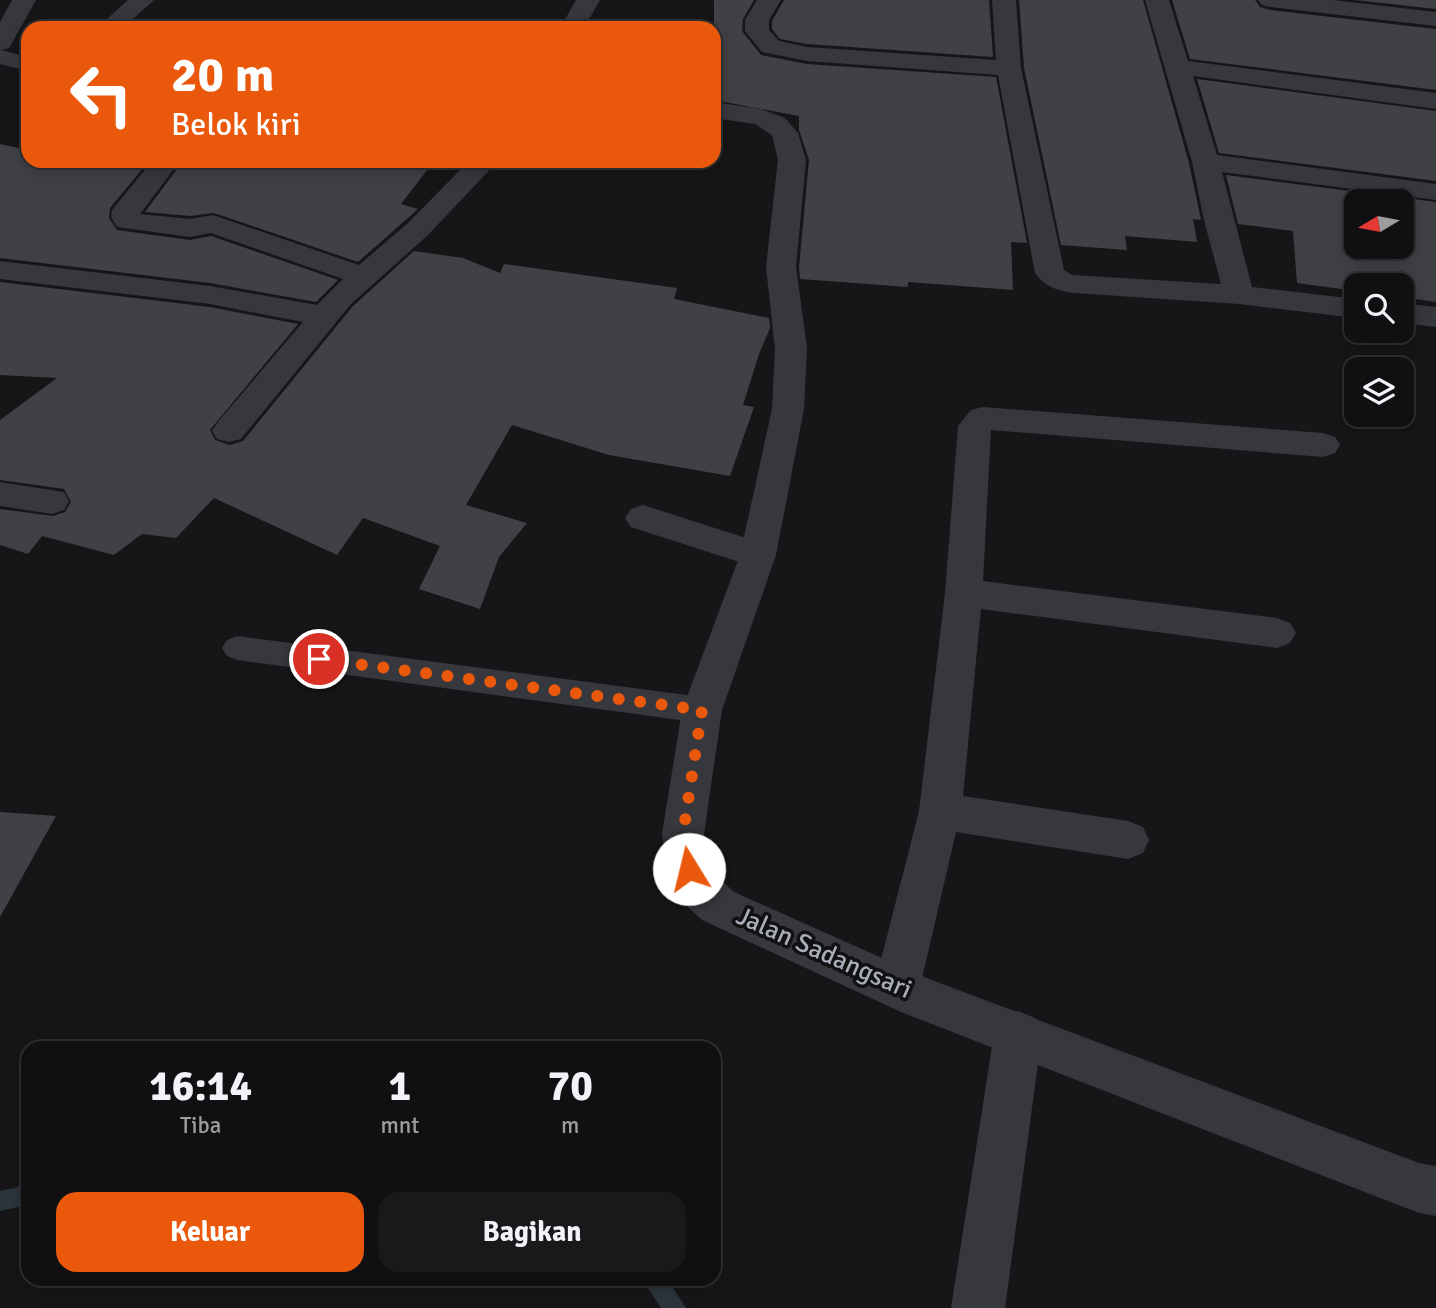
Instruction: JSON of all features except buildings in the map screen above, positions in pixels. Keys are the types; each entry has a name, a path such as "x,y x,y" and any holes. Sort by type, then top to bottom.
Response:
{"street":[{"path":"0,43 24,0"},
{"path":"117,21 142,0"},
{"path":"576,21 588,0"},
{"path":"769,0 757,20 757,31 771,47 1009,68"},
{"path":"1004,0 1009,68 1050,273 1064,283 1239,295 1344,307"},
{"path":"1157,0 1206,162 1218,220 1239,295"},
{"path":"1270,0 1436,19"},
{"path":"0,57 21,62"},
{"path":"1179,67 1436,101"},
{"name":"Jalan Sadangsari","path":"721,111 761,117 776,124 785,133 792,160 781,267 791,349 788,409 758,555 702,710 683,834 689,869 705,894 718,906 897,987 1419,1188 1436,1191"},
{"path":"1206,162 1436,192"},
{"path":"160,168 126,211 127,221 190,228 213,224 363,276"},
{"path":"229,431 323,316 363,276 418,229 471,168"},
{"path":"0,270 210,295 323,316"},
{"path":"1414,314 1436,317"},
{"path":"897,987 940,811 964,593 972,437 975,426 984,418 1323,445"},
{"path":"0,494 52,501"},
{"path":"643,518 758,555"},
{"path":"964,593 1277,633"},
{"path":"940,811 1128,840"},
{"path":"978,1308 1018,1034"}],"lane":[{"path":"237,648 702,710"}],"path":[{"path":"0,165 21,160"}],"waterway":[{"path":"0,1201 21,1196"},
{"path":"658,1286 675,1308"}],"route":[{"path":"319,659 702,710 683,834 689,869"}]}
